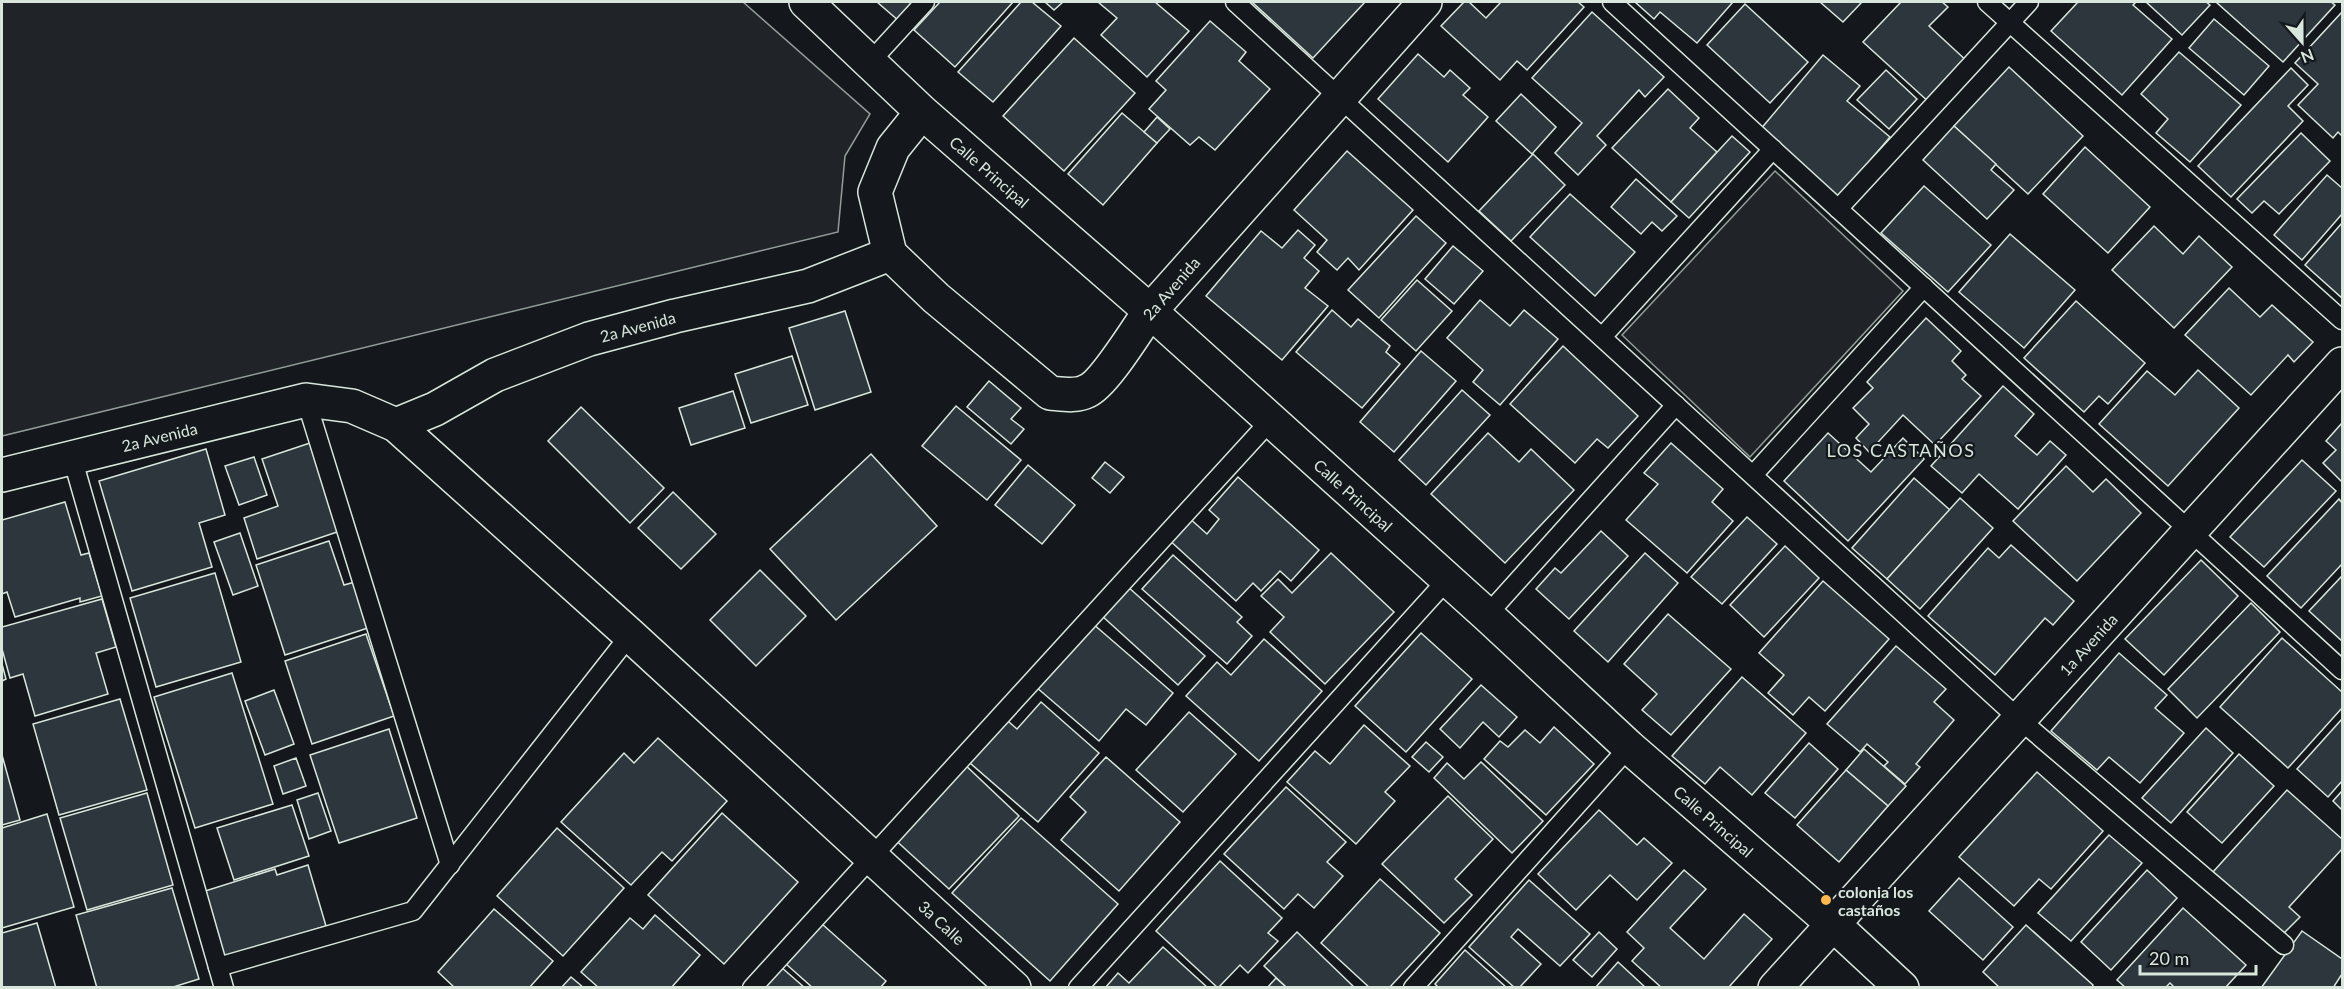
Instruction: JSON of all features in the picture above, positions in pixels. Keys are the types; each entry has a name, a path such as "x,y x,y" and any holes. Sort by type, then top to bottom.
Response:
{"street":[{"name":"Calle Principal","path":"806,2 922,112 1150,311 1487,615 1629,747 1902,987"},
{"name":"2a Avenida","path":"396,425 435,409 495,375 589,339 675,316 808,286 890,254 936,298 1050,393 1072,395 1089,391 1107,373 1150,311 1425,2"},
{"path":"890,254 875,192 893,148 922,112"},
{"name":"1a Avenida","path":"1775,987 2343,364"},
{"name":"2a Avenida","path":"2,475 306,400 352,406 396,425 630,634"},
{"name":"3a Calle","path":"630,634 871,858 1014,987"}],"lane":[{"path":"870,62 925,2"},
{"path":"1235,2 1341,96 2019,719 2284,945"},
{"path":"1612,2 2343,670"},
{"path":"1987,2 2343,320"},
{"path":"1838,209 2029,2"},
{"path":"1602,337 1773,149"},
{"path":"1753,475 1924,287"},
{"path":"306,400 450,865"},
{"path":"1487,615 1676,405"},
{"path":"752,987 1270,420"},
{"path":"72,457 224,987"},
{"path":"1078,987 1447,580"},
{"path":"218,967 413,910 630,634"},
{"path":"1413,987 1629,747"}],"shaded area":[{"path":"2,2 743,2 870,114 845,156 838,232 2,436"},
{"path":"1775,171 1903,291 1750,457 1622,335"}],"building":[{"path":"877,2 917,2 899,21"},
{"path":"940,2 1013,2 955,67 914,30"},
{"path":"1021,2 1032,2 1061,26 993,102 958,72"},
{"path":"1045,2 1063,2 1054,10"},
{"path":"1098,2 1155,2 1189,31 1147,77 1101,35 1117,18"},
{"path":"1252,2 1365,2 1313,58"},
{"path":"1464,2 1469,2 1486,18 1501,2 1578,2 1584,7 1527,70 1517,61 1500,80 1441,26"},
{"path":"1635,2 1733,2 1697,43 1660,12 1654,19"},
{"path":"1820,2 1862,2 1843,22"},
{"path":"1901,2 1942,2 1948,7 1929,26 1969,63 1931,104 1863,42"},
{"path":"2078,2 2136,2 2133,5 2172,39 2122,95 2051,31"},
{"path":"2146,2 2206,2 2210,5 2182,35"},
{"path":"2216,2 2331,2 2335,5 2283,62"},
{"path":"1745,4 1808,62 1770,103 1707,45"},
{"path":"1592,12 1664,77 1645,97 1639,90 1597,136 1606,145 1578,175 1555,153 1582,123 1532,78"},
{"path":"2342,12 2342,136 2338,132 2333,138 2298,105 2318,84 2295,63"},
{"path":"2214,19 2269,66 2244,95 2189,48"},
{"path":"1210,21 1246,52 1239,61 1270,89 1215,150 1199,137 1190,145 1149,109 1166,90 1156,81"},
{"path":"1074,38 1135,93 1064,171 1003,116"},
{"path":"2179,52 2241,105 2190,162 2156,133 2168,119 2141,94"},
{"path":"1418,54 1444,77 1450,70 1470,88 1463,95 1488,117 1448,162 1378,99"},
{"path":"1823,55 1860,86 1847,101 1890,137 1839,197 1760,130"},
{"path":"2009,67 2083,136 2028,194 1954,126"},
{"path":"2291,68 2308,85 2288,106 2303,121 2231,197 2198,166"},
{"path":"1886,70 1917,99 1889,129 1857,100"},
{"path":"1668,89 1699,118 1690,128 1717,152 1671,202 1612,148"},
{"path":"1521,94 1556,127 1532,154 1496,121"},
{"path":"1122,113 1157,143 1103,205 1068,174"},
{"path":"1157,117 1170,129 1157,143 1144,132"},
{"path":"1954,126 1996,164 1991,170 2014,190 1987,219 1923,160"},
{"path":"2301,133 2330,161 2279,214 2264,201 2252,213 2237,199"},
{"path":"1732,136 1750,152 1689,218 1671,202"},
{"path":"2085,147 2150,207 2108,253 2043,194"},
{"path":"1347,151 1413,210 1359,270 1348,258 1337,270 1317,252 1327,240 1294,210"},
{"path":"1533,154 1565,185 1511,241 1479,211"},
{"path":"2327,175 2342,188 2342,214 2302,260 2274,235"},
{"path":"1636,179 1677,216 1662,231 1652,222 1641,234 1611,207"},
{"path":"1924,186 1991,245 1948,292 1881,233"},
{"path":"1570,194 1635,252 1595,296 1530,237"},
{"path":"1416,216 1446,243 1379,318 1348,290"},
{"path":"2342,223 2342,298 2305,265"},
{"path":"2154,226 2183,254 2199,236 2232,267 2174,328 2112,270"},
{"path":"1298,230 1315,245 1304,258 1319,271 1305,288 1328,306 1282,360 1206,296 1261,231 1282,248"},
{"path":"2010,234 2075,290 2024,348 1959,292"},
{"path":"1453,246 1483,271 1454,304 1425,279"},
{"path":"1417,280 1452,311 1416,351 1381,320"},
{"path":"2229,288 2260,317 2272,305 2313,342 2294,362 2288,355 2251,395 2185,335"},
{"path":"1480,300 1510,326 1524,310 1558,339 1500,405 1473,382 1483,370 1447,338"},
{"path":"2076,301 2145,363 2108,404 2099,396 2084,412 2024,358"},
{"path":"1332,310 1351,327 1358,319 1390,346 1386,352 1400,364 1362,408 1296,352"},
{"path":"845,311 871,392 815,410 789,328"},
{"path":"1926,318 1961,351 1952,361 1966,375 1962,379 1981,396 1935,445 1903,415 1869,452 1856,438 1869,424 1853,408 1873,388 1867,382"},
{"path":"1563,346 1638,416 1608,448 1597,439 1575,463 1510,404"},
{"path":"1421,351 1456,381 1394,452 1360,422"},
{"path":"792,356 808,405 751,423 735,374"},
{"path":"2198,370 2239,408 2168,486 2099,424 2147,371 2175,395"},
{"path":"989,381 1021,408 1011,419 1024,429 1011,444 967,407"},
{"path":"2003,386 2034,414 2015,436 2037,455 2050,441 2066,455 2018,509 1979,474 1962,493 1931,466"},
{"path":"1462,390 1490,415 1426,485 1399,460"},
{"path":"733,391 745,428 691,445 679,408"},
{"path":"956,406 1021,460 987,500 922,446"},
{"path":"581,407 664,488 630,523 548,441"},
{"path":"2342,423 2342,482 2323,463 2336,450 2326,441"},
{"path":"1488,433 1519,462 1531,449 1574,490 1505,563 1431,494"},
{"path":"1828,433 1871,472 1903,438 1924,459 1848,541 1784,481"},
{"path":"316,441 346,529 257,559 244,518 278,506 262,459"},
{"path":"1671,443 1723,489 1712,502 1733,521 1687,573 1626,520 1658,484 1644,473"},
{"path":"206,449 225,515 199,523 212,567 132,591 99,481"},
{"path":"871,454 937,526 836,620 770,549"},
{"path":"254,457 267,495 239,505 225,466"},
{"path":"2302,460 2336,491 2264,567 2230,537"},
{"path":"1105,462 1124,477 1110,493 1092,478"},
{"path":"1028,465 1075,505 1042,544 995,505"},
{"path":"2066,466 2093,492 2106,479 2141,513 2077,581 2013,521"},
{"path":"1238,477 1319,550 1291,581 1280,571 1261,591 1253,583 1236,601 1167,538 1187,516 1207,534 1219,519 1209,510"},
{"path":"1914,478 1950,510 1887,579 1852,548"},
{"path":"673,492 716,534 681,569 638,528"},
{"path":"1960,498 1993,528 1920,609 1887,579"},
{"path":"2339,499 2342,503 2342,564 2301,608 2267,576"},
{"path":"65,502 81,555 89,553 102,596 80,602 80,598 15,617 7,592 2,594 2,520"},
{"path":"1747,517 1777,544 1722,604 1691,577"},
{"path":"1601,531 1628,556 1569,619 1536,589 1555,568 1561,573"},
{"path":"240,533 258,586 233,595 214,542"},
{"path":"329,541 344,585 362,580 377,625 285,655 256,565"},
{"path":"2011,545 2074,601 2053,625 2045,618 1995,675 1928,616 1988,548 1999,558"},
{"path":"1785,546 1819,578 1764,637 1730,605"},
{"path":"1331,553 1394,612 1325,684 1270,632 1284,617 1261,596 1278,579 1292,593"},
{"path":"1645,553 1678,583 1608,662 1574,631"},
{"path":"1173,555 1242,617 1237,622 1252,636 1227,664 1142,589"},
{"path":"2201,560 2238,596 2164,675 2125,639"},
{"path":"760,570 806,616 756,666 710,620"},
{"path":"215,573 241,662 156,687 130,598"},
{"path":"2342,576 2342,641 2309,611"},
{"path":"1823,581 1889,639 1825,711 1809,697 1793,715 1768,693 1784,675 1759,653"},
{"path":"1127,586 1205,656 1178,685 1101,615"},
{"path":"102,599 116,647 96,653 108,694 35,716 23,674 10,678 2,649 2,627"},
{"path":"2251,603 2280,632 2197,718 2168,689"},
{"path":"1668,614 1731,669 1671,735 1642,710 1657,694 1624,664"},
{"path":"1092,623 1173,693 1146,725 1126,709 1099,741 1036,687"},
{"path":"1421,633 1472,679 1406,752 1355,706"},
{"path":"366,634 394,716 312,744 285,661"},
{"path":"2282,638 2342,692 2342,708 2288,768 2220,707"},
{"path":"1264,639 1322,691 1259,761 1186,696 1217,662 1231,675"},
{"path":"1896,646 1946,689 1934,702 1954,720 1916,764 1920,767 1905,784 1884,766 1888,762 1867,744 1860,752 1827,724"},
{"path":"2119,653 2167,695 2155,708 2184,733 2140,783 2109,757 2097,770 2051,731"},
{"path":"2,664 6,679 2,681"},
{"path":"232,673 273,804 195,828 154,697"},
{"path":"1742,677 1806,733 1752,795 1720,767 1705,784 1672,756"},
{"path":"1481,685 1517,717 1499,737 1483,722 1460,748 1440,729"},
{"path":"274,690 294,744 265,755 245,701"},
{"path":"120,699 147,790 59,815 33,724"},
{"path":"1041,702 1099,753 1038,822 963,757 1001,715 1017,729"},
{"path":"1189,712 1236,754 1183,812 1136,770"},
{"path":"2342,719 2342,781 2328,797 2297,769"},
{"path":"1364,725 1410,766 1385,792 1395,801 1356,844 1287,782 1315,751 1330,764"},
{"path":"1554,727 1594,764 1546,815 1484,759 1500,741 1508,747 1525,730 1540,743"},
{"path":"2206,728 2233,753 2171,823 2142,798"},
{"path":"389,729 417,818 339,843 310,755"},
{"path":"658,738 727,801 672,861 662,852 631,885 561,822 624,753 634,763"},
{"path":"1426,742 1443,757 1429,772 1412,757"},
{"path":"1809,743 1838,769 1795,818 1765,793"},
{"path":"1864,749 1906,786 1888,806 1846,770"},
{"path":"2239,754 2274,786 2222,843 2187,812"},
{"path":"2,755 20,820 2,825"},
{"path":"1106,757 1180,822 1119,891 1061,840 1086,812 1070,797"},
{"path":"296,758 306,786 283,794 274,766"},
{"path":"962,762 1019,816 949,889 891,836"},
{"path":"1481,762 1543,821 1512,853 1434,778 1447,763 1464,779"},
{"path":"1846,770 1888,806 1839,862 1797,825"},
{"path":"2037,772 2103,831 2051,889 2039,879 2014,906 1959,857"},
{"path":"1286,787 1346,842 1327,862 1343,876 1314,908 1298,894 1284,909 1224,854"},
{"path":"2287,790 2342,839 2342,849 2289,907 2300,917 2283,934 2213,872"},
{"path":"2342,791 2342,810 2333,801"},
{"path":"147,793 173,885 87,910 60,818"},
{"path":"318,793 331,831 309,839 297,800"},
{"path":"1448,796 1493,839 1455,879 1472,895 1444,923 1382,864"},
{"path":"292,805 309,856 234,880 217,828"},
{"path":"1599,810 1637,845 1644,838 1672,863 1637,900 1610,875 1576,910 1538,874"},
{"path":"722,813 798,882 724,964 648,895"},
{"path":"47,814 74,907 2,928 2,828"},
{"path":"1021,818 1118,904 1050,981 952,893"},
{"path":"557,828 624,888 563,956 497,896"},
{"path":"2109,835 2142,863 2071,941 2038,913"},
{"path":"1220,861 1282,918 1268,933 1278,941 1248,973 1240,965 1218,988 1156,931"},
{"path":"308,865 326,926 223,958 202,892 275,869 277,875"},
{"path":"1684,870 1706,889 1670,928 1704,959 1744,914 1772,939 1728,988 1662,988 1632,961 1644,948 1627,932"},
{"path":"2147,870 2177,898 2111,970 2081,942"},
{"path":"1959,878 2013,927 1983,960 1929,911"},
{"path":"1380,879 1440,933 1389,988 1370,988 1321,943"},
{"path":"1529,880 1590,934 1560,966 1518,929 1511,937 1541,964 1519,988 1515,988 1469,947"},
{"path":"172,888 199,979 170,988 97,988 76,915"},
{"path":"2183,908 2246,965 2225,988 2175,988 2170,983 2165,988 2126,988 2117,980"},
{"path":"494,909 553,961 529,988 455,988 438,972"},
{"path":"655,915 700,955 671,988 599,988 581,972 630,918 643,929"},
{"path":"37,923 56,988 2,988 2,933"},
{"path":"822,924 886,981 880,988 813,988 786,964"},
{"path":"2026,925 2093,985 2092,988 2000,988 1983,972"},
{"path":"2302,931 2342,959 2342,974 2333,988 2261,988"},
{"path":"1297,932 1355,988 1287,988 1264,966"},
{"path":"1599,932 1617,949 1592,977 1573,960"},
{"path":"1163,947 1208,988 1105,988 1118,973 1129,983"},
{"path":"1465,950 1507,988 1439,988 1435,984"},
{"path":"1618,962 1646,988 1595,988"},
{"path":"781,967 805,988 763,988"},
{"path":"571,977 584,988 561,988"},
{"path":"1276,978 1287,988 1267,988"}],"place":[{"name":"colonia los castaños","path":"1826,900"}],"district":[{"name":"LOS CASTAÑOS","path":"1901,450"}]}
